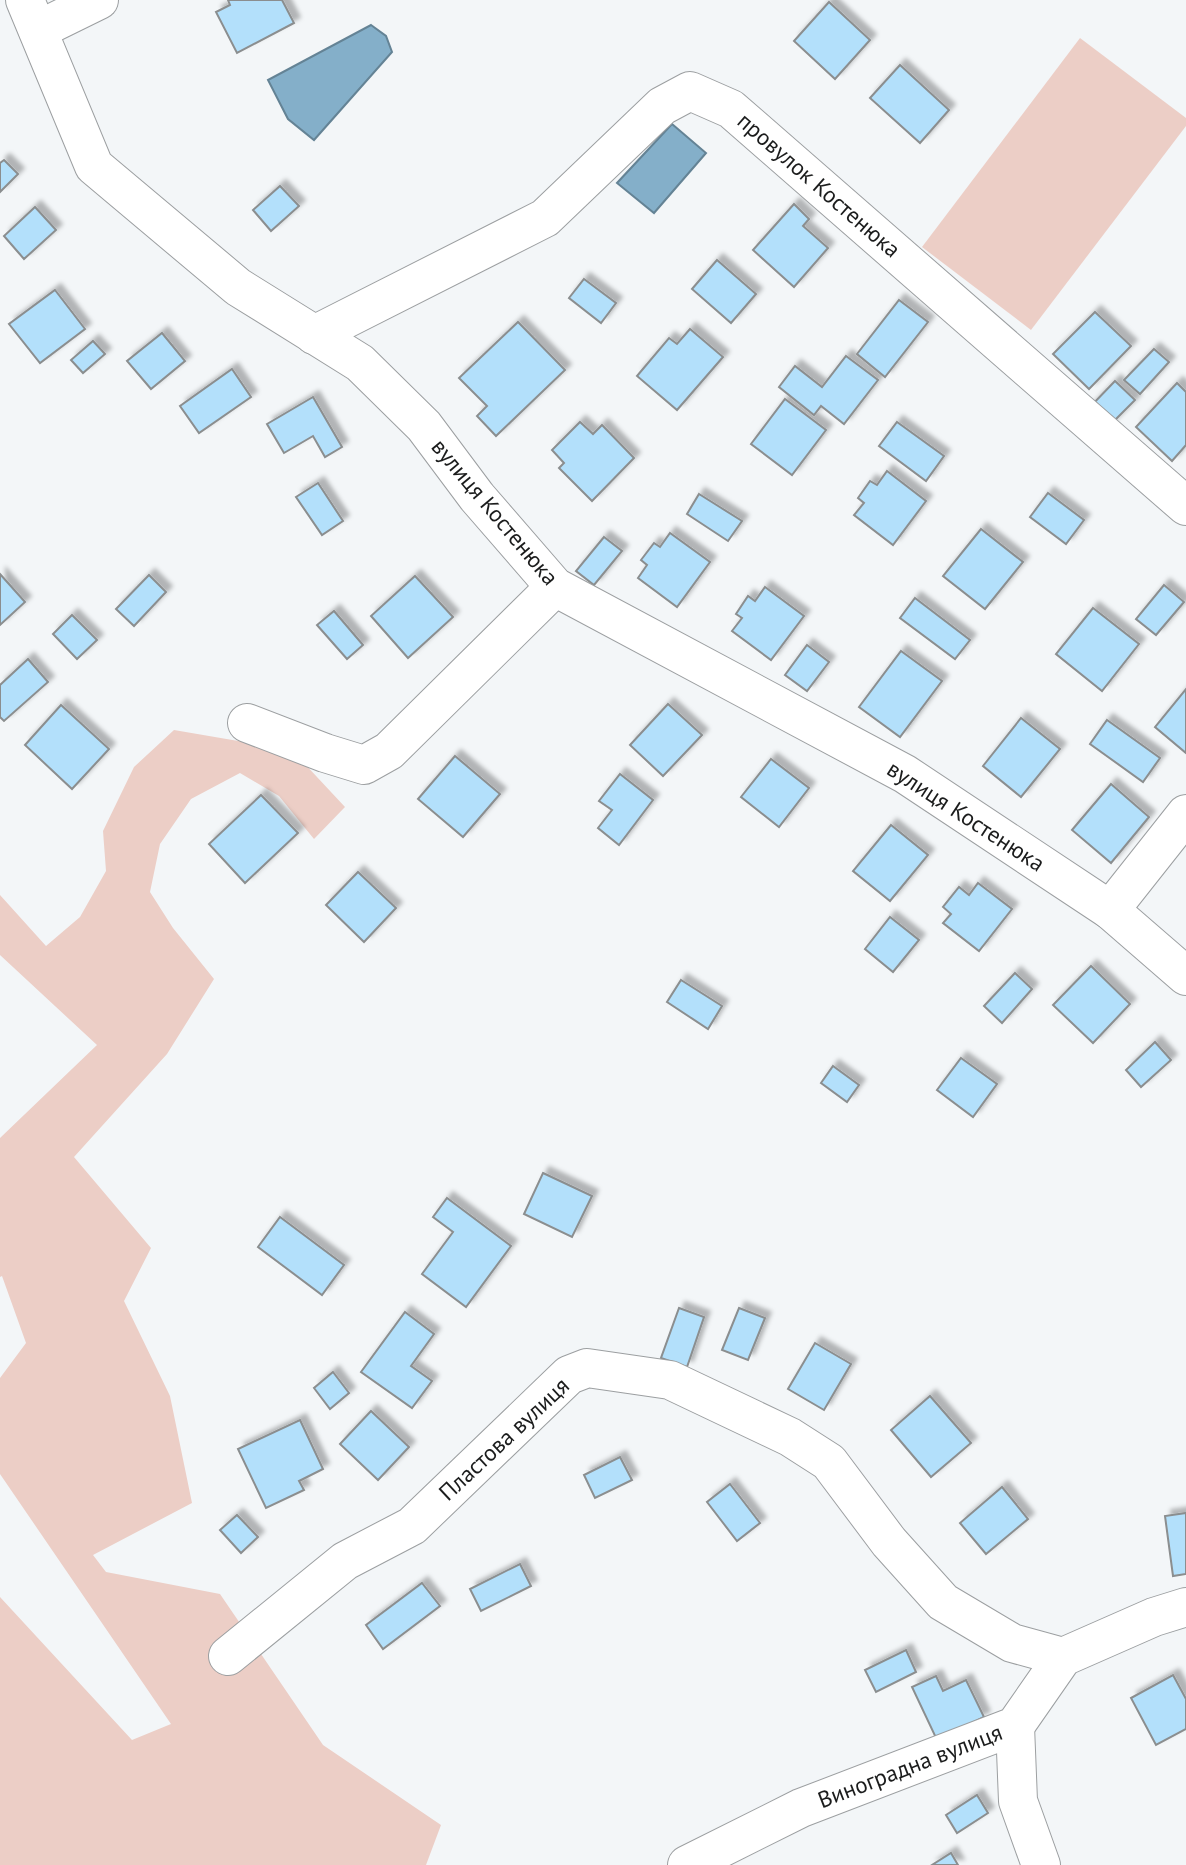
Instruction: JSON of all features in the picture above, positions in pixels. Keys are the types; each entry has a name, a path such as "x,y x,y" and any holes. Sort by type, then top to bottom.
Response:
{"street":[{"path":"31,15 99,0"},
{"name":"вулиця Костенюка","path":"31,15 94,166 238,287 360,363 424,426 477,498 555,587 905,774 1110,909 1186,976"},
{"name":"провулок Костенюка","path":"314,335 545,218 662,106 690,91 731,108 1186,506"},
{"path":"247,723 325,754 364,765 389,751 555,587"},
{"path":"1110,909 1186,814"},
{"name":"Пластова вулиця","path":"228,1656 345,1561 412,1526 569,1375 587,1368 670,1380 790,1437 829,1462 889,1542 943,1602 1012,1643 1063,1657"},
{"path":"1063,1657 1154,1617 1186,1607"},
{"name":"Виноградна вулиця","path":"687,1865 801,1808 1015,1726 1063,1657"},
{"path":"1015,1726 1018,1801 1041,1865"}],"shaded area":[{"path":"1080,38 1186,118 1186,126 1031,330 922,247"},
{"path":"174,730 244,742 303,762 345,807 314,839 279,796 240,773 191,799 160,844 150,892 173,928 214,979 167,1054 74,1157 151,1248 124,1301 170,1396 192,1503 93,1555 106,1572 220,1594 323,1745 441,1825 426,1865 0,1865 0,1597 132,1740 171,1724 0,1474 0,1378 26,1343 2,1276 0,1277 0,1138 97,1045 0,955 0,895 46,946 80,917 106,871 103,831 134,767"}],"water":[{"path":"371,25 386,36 392,52 314,140 288,119 268,80"},
{"path":"672,124 706,153 654,213 617,183"}],"building":[{"path":"228,0 282,0 294,23 237,53 216,12 230,5"},
{"path":"829,2 870,40 835,79 794,41"},
{"path":"900,65 949,110 920,143 870,98"},
{"path":"4,160 18,174 0,192 0,163"},
{"path":"280,186 299,206 271,231 253,210"},
{"path":"794,204 809,219 803,226 828,248 794,287 753,250"},
{"path":"35,207 56,230 24,259 4,236"},
{"path":"717,260 756,294 731,323 692,289"},
{"path":"584,279 616,303 601,323 569,298"},
{"path":"55,290 85,329 40,363 9,324"},
{"path":"899,300 928,322 885,377 857,354"},
{"path":"1095,312 1131,346 1089,389 1053,354"},
{"path":"518,322 565,370 496,436 477,416 487,406 459,378"},
{"path":"690,329 723,357 677,410 637,376 669,338 677,344"},
{"path":"162,333 185,361 151,389 127,361"},
{"path":"93,341 105,354 83,373 71,360"},
{"path":"1154,349 1169,362 1140,394 1124,380"},
{"path":"846,356 878,380 844,424 821,406 814,415 779,387 795,366 822,387"},
{"path":"232,369 251,397 199,433 180,406"},
{"path":"1115,381 1135,400 1108,427 1089,408"},
{"path":"1177,383 1186,392 1186,445 1172,461 1136,427"},
{"path":"313,397 342,447 325,457 313,436 284,453 267,424"},
{"path":"785,399 826,430 792,475 751,444"},
{"path":"580,422 593,434 602,425 634,458 592,501 559,468 564,463 552,450"},
{"path":"897,422 944,456 926,481 879,446"},
{"path":"887,471 926,501 893,545 854,515 864,503 858,498 870,481 877,485"},
{"path":"318,483 343,521 322,535 296,497"},
{"path":"1048,493 1084,520 1066,544 1030,517"},
{"path":"699,494 742,521 728,541 687,514"},
{"path":"981,529 1023,562 985,609 943,576"},
{"path":"670,533 710,562 677,607 638,578 647,565 641,560 654,543 660,547"},
{"path":"604,537 622,551 594,585 576,571"},
{"path":"0,574 25,602 0,625"},
{"path":"149,575 166,592 134,626 116,609"},
{"path":"415,576 453,617 408,658 371,616"},
{"path":"1164,585 1184,602 1156,635 1136,619"},
{"path":"765,587 804,616 771,660 732,631 742,618 736,614 748,596 755,601"},
{"path":"915,598 970,640 955,659 900,618"},
{"path":"1093,608 1139,644 1102,691 1056,654"},
{"path":"334,611 363,645 347,659 317,625"},
{"path":"72,615 97,640 77,659 53,634"},
{"path":"807,645 829,662 807,691 785,675"},
{"path":"901,651 942,681 900,737 859,707"},
{"path":"28,659 48,682 4,721 0,717 0,685"},
{"path":"1186,689 1186,753 1155,727"},
{"path":"668,704 702,735 663,776 630,745"},
{"path":"61,705 109,749 72,789 25,745"},
{"path":"1021,718 1060,749 1021,797 983,766"},
{"path":"1107,720 1160,758 1143,782 1090,744"},
{"path":"455,756 500,794 463,837 418,799"},
{"path":"771,759 809,788 779,827 741,797"},
{"path":"620,774 653,800 619,845 598,828 612,810 599,801"},
{"path":"1111,784 1149,817 1111,863 1072,830"},
{"path":"261,795 298,833 245,883 209,844"},
{"path":"891,825 928,855 890,901 853,871"},
{"path":"358,872 396,908 364,942 326,905"},
{"path":"978,883 1012,909 979,951 943,923 951,914 943,907 959,887 969,895"},
{"path":"890,917 919,940 893,972 865,949"},
{"path":"1091,966 1130,1004 1093,1043 1053,1005"},
{"path":"1015,973 1032,989 1002,1023 984,1006"},
{"path":"681,980 722,1006 708,1029 667,1002"},
{"path":"1155,1042 1171,1060 1141,1087 1126,1070"},
{"path":"961,1058 997,1084 973,1117 937,1090"},
{"path":"833,1066 859,1085 847,1102 821,1083"},
{"path":"543,1173 592,1196 572,1237 524,1214"},
{"path":"447,1198 511,1246 466,1307 422,1274 453,1232 433,1217"},
{"path":"280,1217 344,1265 322,1295 258,1247"},
{"path":"679,1308 704,1317 687,1367 661,1358"},
{"path":"739,1308 765,1318 748,1360 722,1350"},
{"path":"405,1312 434,1334 411,1366 432,1381 412,1408 361,1372"},
{"path":"815,1343 851,1364 824,1410 788,1389"},
{"path":"333,1372 349,1393 330,1409 314,1388"},
{"path":"930,1396 971,1443 931,1477 891,1430"},
{"path":"371,1411 409,1447 378,1480 340,1444"},
{"path":"300,1420 323,1469 299,1481 304,1490 266,1508 238,1449"},
{"path":"620,1457 632,1480 595,1498 584,1475"},
{"path":"730,1484 760,1523 737,1541 707,1502"},
{"path":"1002,1487 1028,1519 986,1554 960,1523"},
{"path":"1186,1513 1186,1574 1173,1576 1165,1516"},
{"path":"237,1515 258,1537 241,1553 220,1530"},
{"path":"520,1564 531,1586 481,1611 470,1589"},
{"path":"422,1583 440,1606 383,1649 366,1625"},
{"path":"906,1650 916,1672 876,1692 865,1670"},
{"path":"1173,1675 1186,1699 1186,1729 1156,1745 1131,1698"},
{"path":"936,1676 943,1691 966,1680 984,1717 937,1740 912,1687"},
{"path":"977,1795 988,1813 957,1833 946,1815"},
{"path":"951,1853 958,1865 932,1865"}]}
